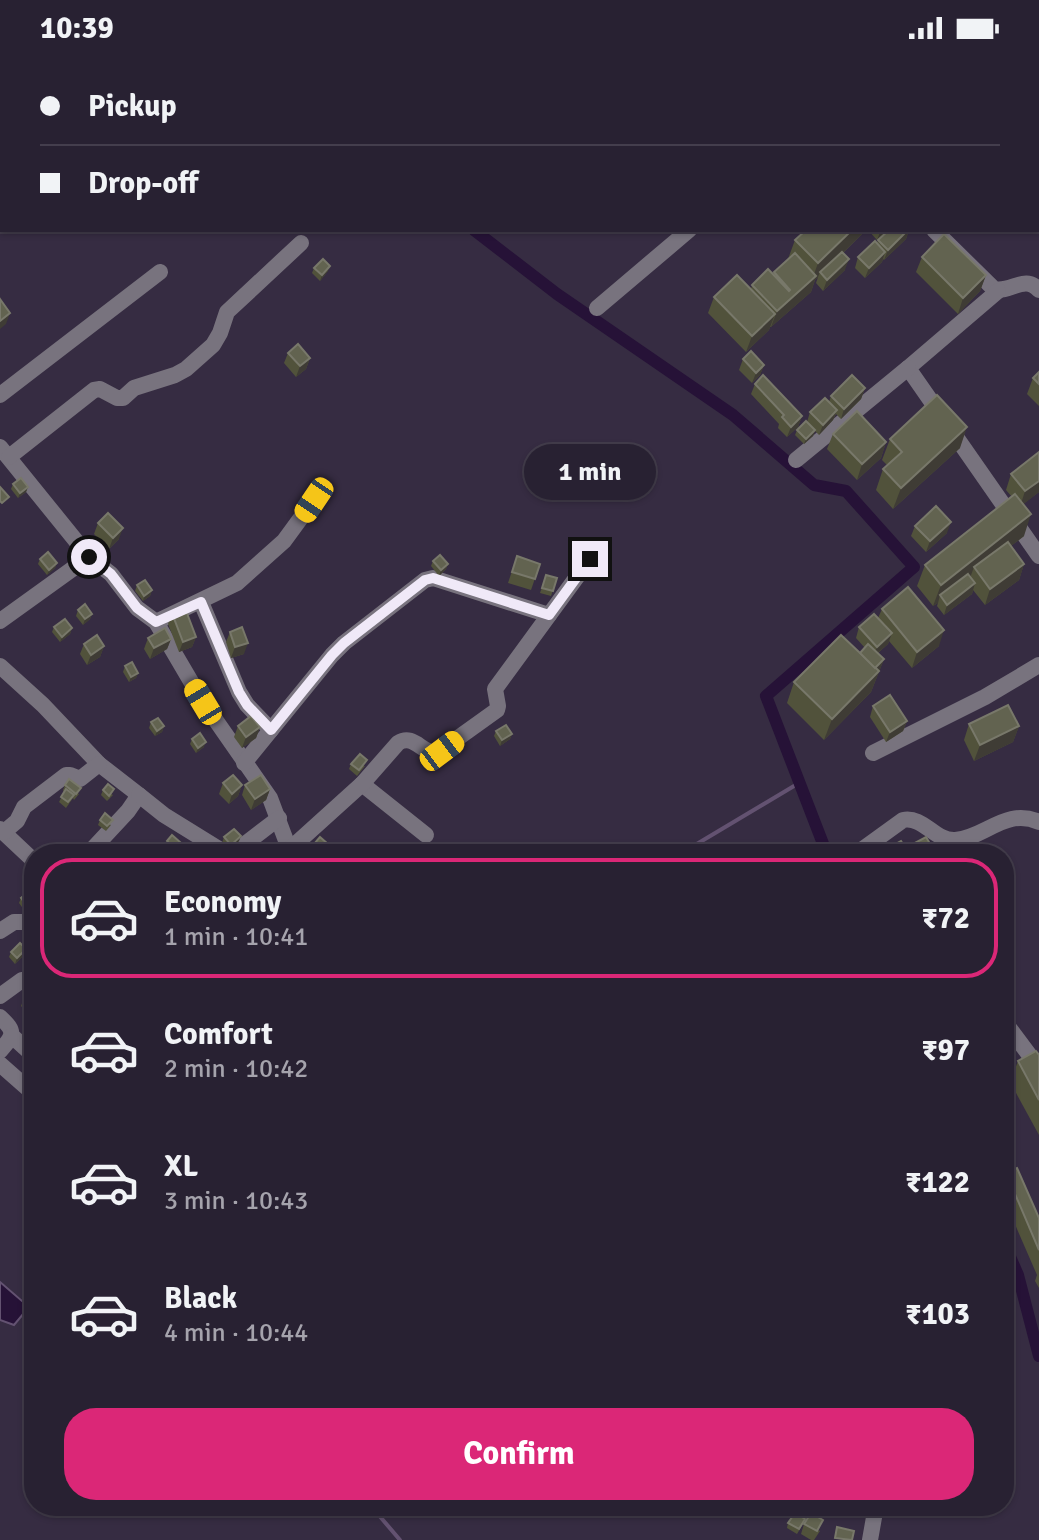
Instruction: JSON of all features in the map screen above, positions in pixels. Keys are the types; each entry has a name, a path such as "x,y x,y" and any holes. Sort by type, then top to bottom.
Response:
{"street":[{"path":"597,308 687,232"},
{"path":"936,232 990,287 998,291"},
{"path":"287,844 270,798 203,702 156,622 137,608 111,574 89,557 5,452 94,390 100,389 120,398 134,388 186,369 213,345 227,312 301,243"},
{"path":"0,395 160,272"},
{"path":"796,460 998,291 1028,283 1039,290"},
{"path":"908,368 1039,556"},
{"path":"156,622 237,583 254,570 295,529 314,500"},
{"path":"0,621 89,557"},
{"path":"298,844 362,784 398,743 413,741 429,753 437,753 497,710 495,689 590,559"},
{"path":"244,763 338,649 430,578 549,615"},
{"path":"201,602 239,692 271,730"},
{"path":"873,753 985,697 1039,665"},
{"path":"0,666 43,705 99,764 164,815 213,844"},
{"path":"24,852 2,831 17,821 24,807 66,775 80,779 99,764"},
{"path":"362,784 426,835"},
{"path":"97,844 139,795"},
{"path":"870,844 903,820 918,821 938,836 957,840 1014,818 1025,817 1039,822"},
{"path":"244,844 279,818"},
{"path":"0,931 14,922 24,922"},
{"path":"0,996 24,980"},
{"path":"0,1017 10,1026 12,1036 24,1047"},
{"path":"1014,1034 1039,1068"},
{"path":"0,1051 12,1036"},
{"path":"0,1064 24,1085"},
{"path":"870,1540 874,1516"}],"shaded area":[{"path":"0,1282 24,1303 24,1313 14,1325 0,1320"}],"building":[{"path":"804,232 850,232 818,263 795,240"},
{"path":"887,232 906,232 888,250 878,240"},
{"path":"944,234 986,275 963,298 922,257"},
{"path":"875,241 885,252 869,268 858,257"},
{"path":"842,252 849,259 827,280 820,272"},
{"path":"795,253 816,276 777,311 752,285 768,269 789,291 774,272"},
{"path":"323,259 330,266 322,275 314,268"},
{"path":"737,275 775,314 752,336 714,297"},
{"path":"0,299 10,313 0,321"},
{"path":"298,344 310,358 300,366 288,353"},
{"path":"751,351 764,365 756,373 743,359"},
{"path":"763,375 802,416 791,427 755,384"},
{"path":"852,375 865,388 844,409 831,396"},
{"path":"937,395 967,427 901,488 883,469 902,452 890,439"},
{"path":"825,398 837,410 823,425 810,412"},
{"path":"857,411 886,442 862,464 833,434"},
{"path":"806,421 815,430 806,439 797,430"},
{"path":"1039,452 1039,481 1025,491 1011,474"},
{"path":"21,478 28,487 20,493 13,484"},
{"path":"0,487 9,497 2,503 0,501"},
{"path":"1015,494 1031,514 941,585 925,565"},
{"path":"936,506 951,522 930,541 915,526"},
{"path":"108,513 123,528 113,538 98,523"},
{"path":"1008,542 1024,564 990,589 974,567"},
{"path":"48,552 57,563 49,570 40,559"},
{"path":"440,555 448,564 441,570 433,561"},
{"path":"517,556 540,564 535,579 512,572"},
{"path":"968,574 975,583 947,605 940,595"},
{"path":"546,575 557,578 553,591 542,588"},
{"path":"145,580 152,590 144,596 137,585"},
{"path":"908,587 944,630 917,652 882,609"},
{"path":"85,604 92,614 85,619 78,610"},
{"path":"185,608 196,637 183,642 172,613"},
{"path":"874,614 892,633 877,647 859,627"},
{"path":"65,619 72,628 62,637 54,627"},
{"path":"242,627 248,643 235,647 230,632"},
{"path":"165,628 171,639 154,648 148,638"},
{"path":"97,635 104,646 91,655 84,644"},
{"path":"841,635 879,671 832,719 794,682"},
{"path":"868,644 884,659 875,668 860,653"},
{"path":"132,662 138,673 131,677 125,666"},
{"path":"890,695 907,721 890,732 873,706"},
{"path":"1008,705 1019,726 980,745 969,724"},
{"path":"251,716 260,727 246,737 238,726"},
{"path":"158,718 164,726 157,731 151,722"},
{"path":"506,725 512,734 502,740 496,731"},
{"path":"200,733 206,742 198,748 192,739"},
{"path":"360,754 367,760 359,770 351,764"},
{"path":"233,775 242,785 232,794 223,783"},
{"path":"261,775 270,789 255,799 245,785"},
{"path":"69,779 81,788 76,794 65,785"},
{"path":"108,784 114,789 109,796 103,790"},
{"path":"66,789 74,795 68,802 61,797"},
{"path":"105,813 113,820 107,826 100,820"},
{"path":"234,829 241,836 232,844 224,837"},
{"path":"172,835 180,842 170,844 167,841"},
{"path":"320,837 328,844 314,844"},
{"path":"926,837 930,844 913,844"},
{"path":"20,943 24,947 17,958 11,952"},
{"path":"1036,1051 1039,1055 1039,1100 1018,1061"},
{"path":"1017,1168 1039,1218 1039,1250 1014,1192 1014,1169"},
{"path":"793,1516 805,1519 799,1529 788,1523"},
{"path":"809,1516 823,1520 817,1531 804,1524"},
{"path":"837,1527 854,1531 852,1540 835,1538"}],"waterway":[{"path":"477,232 557,294 733,415 814,485 846,491 914,567 766,696 823,844"},
{"path":"697,844 799,783"},
{"path":"1014,1266 1039,1356"},
{"path":"380,1516 400,1540"}],"route":[{"path":"89,557 105,568 137,608 156,622 201,602 239,692 271,730 344,643 425,580 433,578 549,615 590,559"}]}
